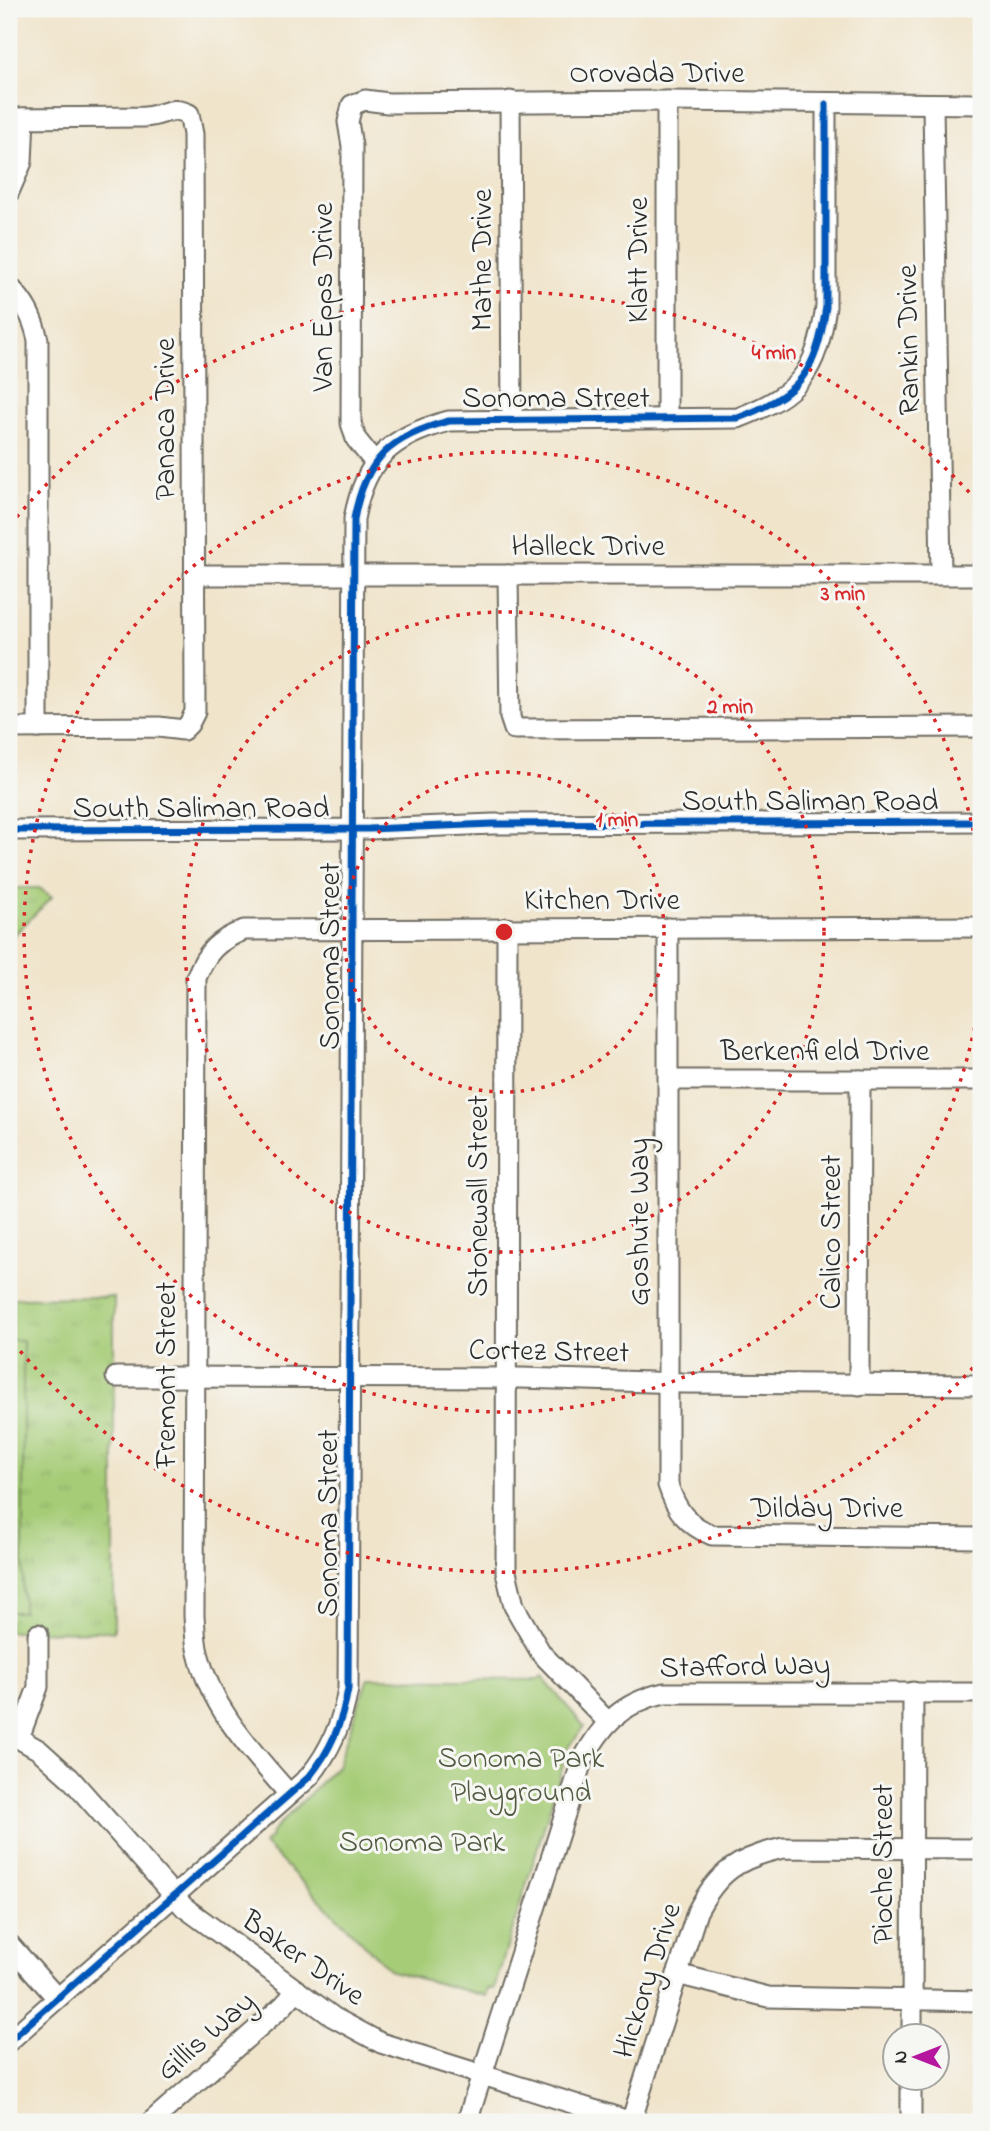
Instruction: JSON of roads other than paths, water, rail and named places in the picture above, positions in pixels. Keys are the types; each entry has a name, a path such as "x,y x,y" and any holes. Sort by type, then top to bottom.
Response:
{"street":[{"name":"Orovada Drive","path":"348,122 352,105 365,100 388,103 667,101 981,104"},
{"name":"Mathe Drive","path":"510,101 512,419"},
{"name":"Klatt Drive","path":"667,101 667,419"},
{"name":"Sonoma Street","path":"9,2041 309,1777 334,1740 348,1689 353,575 354,519 364,480 393,444 420,428 449,421 738,418 772,405 802,381 815,356 826,307 826,104"},
{"name":"Rankin Drive","path":"933,105 941,574"},
{"name":"Panaca Drive","path":"16,118 144,117 161,116 166,110 178,109 189,114 193,134 195,712 190,724 183,730 159,727 38,728"},
{"path":"9,192 22,162 16,118"},
{"name":"Van Epps Drive","path":"348,122 352,146 351,423 356,439 376,464"},
{"path":"9,286 24,302 33,318 38,340 38,728 9,728"},
{"name":"Halleck Drive","path":"194,575 981,575"},
{"path":"509,575 510,717 514,729 981,727"},
{"name":"South Saliman Road","path":"9,830 981,822"},
{"name":"Kitchen Drive","path":"225,938 244,930 352,928 981,927"},
{"name":"Stonewall Street","path":"507,928 506,1572 514,1606 541,1653 608,1722"},
{"name":"Goshute Way","path":"668,928 668,1485 680,1513"},
{"name":"Fremont Street","path":"225,938 208,953 196,978 194,1616 198,1651 216,1701 238,1734 289,1794"},
{"name":"Berkenfield Drive","path":"668,1080 981,1080"},
{"name":"Calico Street","path":"859,1385 860,1080"},
{"name":"Cortez Street","path":"116,1377 506,1378 981,1385"},
{"name":"Dilday Drive","path":"680,1513 698,1530 712,1535 981,1538"},
{"path":"14,1736 29,1717 38,1687 38,1634"},
{"name":"Pioche Street","path":"912,2022 913,1692"},
{"name":"Stafford Way","path":"467,2122 582,1761 597,1734 620,1711 647,1697 664,1693 981,1693"},
{"name":"Baker Drive","path":"14,1736 39,1750 70,1778 173,1896 198,1918 333,2017 368,2038 632,2122"},
{"name":"Hickory Drive","path":"632,2122 702,1902 719,1878 734,1865 760,1853 783,1848 981,1849"},
{"path":"9,1944 57,1998"},
{"path":"677,1974 768,1997 981,2001"},
{"name":"Gillis Way","path":"151,2122 283,2006 297,1990"},
{"path":"911,2092 911,2122"}],"park label":[{"name":"Sonoma Park Playground","path":"521,1774"},
{"name":"Sonoma Park","path":"422,1841"}]}
